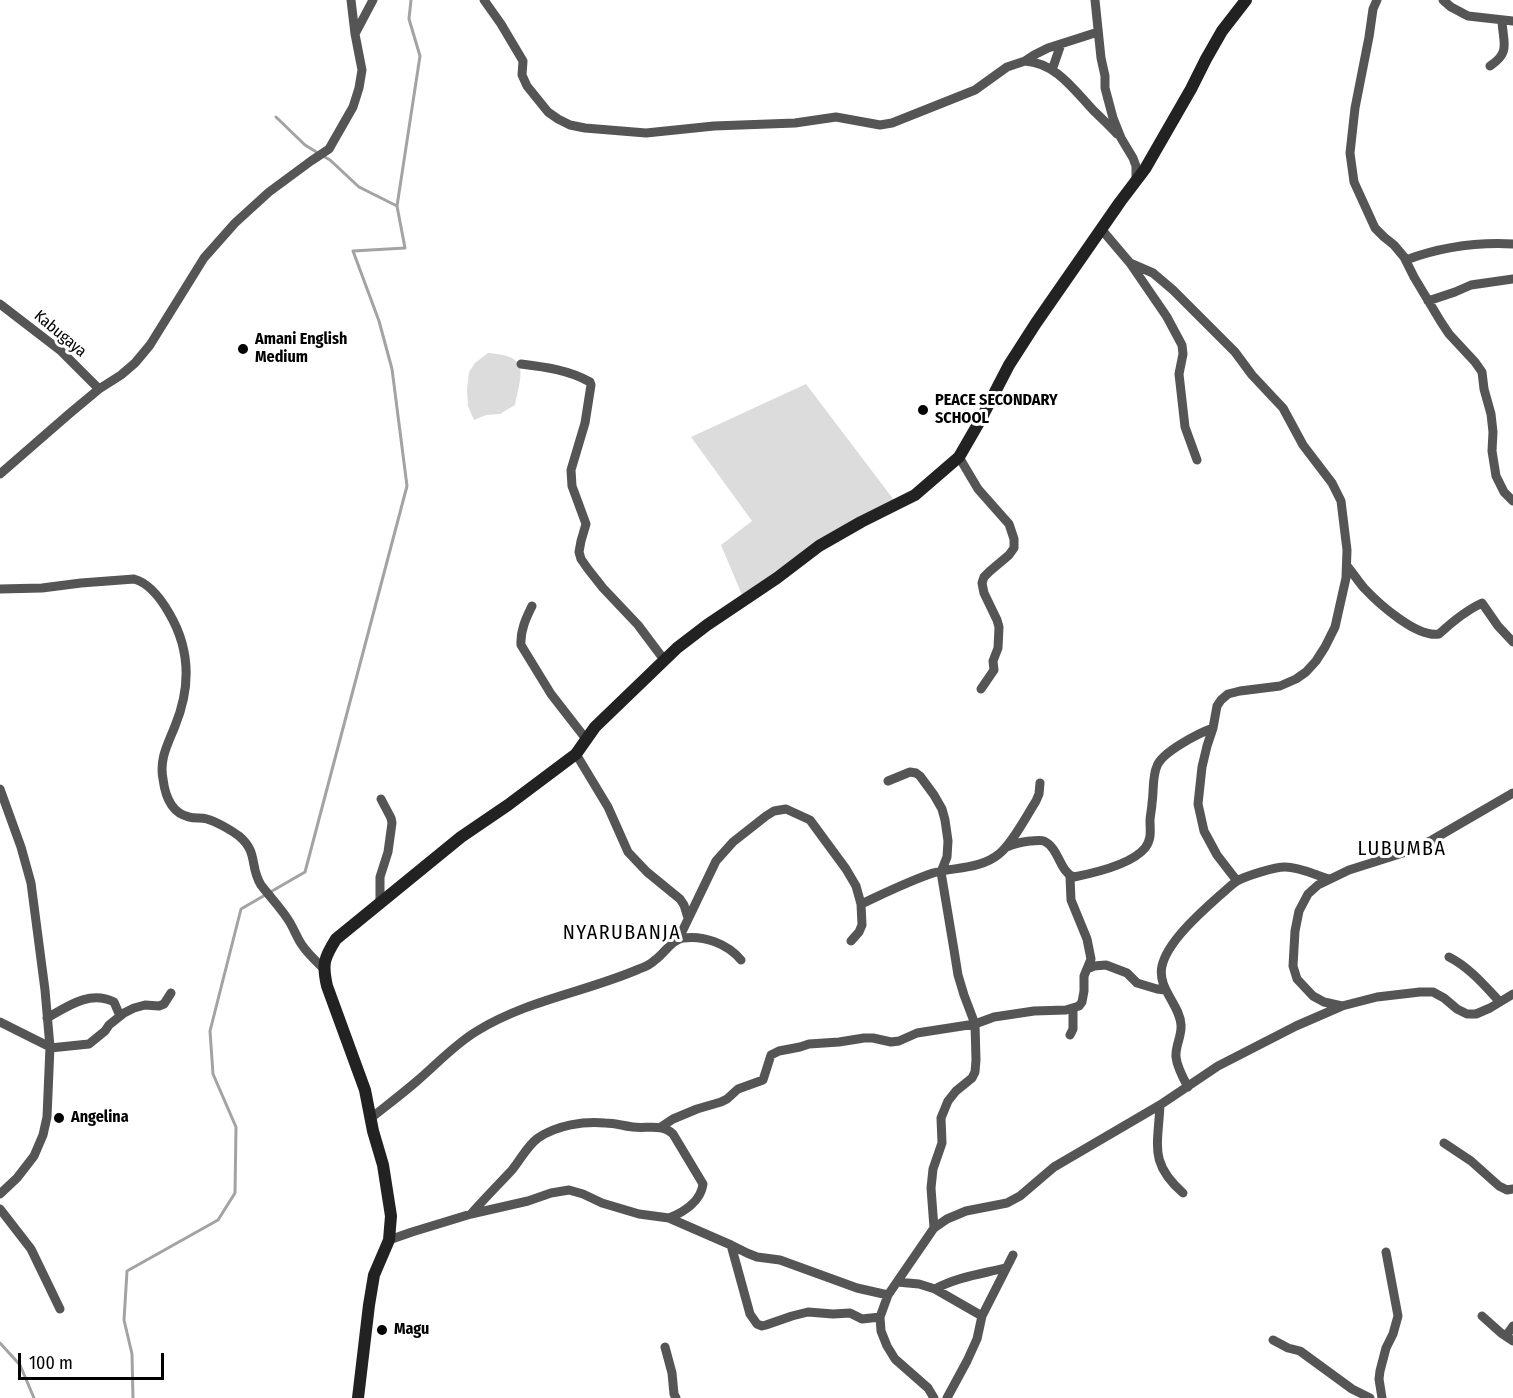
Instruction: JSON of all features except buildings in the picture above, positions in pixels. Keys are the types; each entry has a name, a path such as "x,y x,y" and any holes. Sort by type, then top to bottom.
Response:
{"street":[{"path":"0,474 99,389 135,363 150,345 204,258 235,223 253,206 329,149 353,107 362,70 351,0"},
{"path":"355,34 372,0"},
{"path":"484,0 523,61 523,79 548,112 570,125 646,133 723,126 795,123 836,117 880,125 892,123 975,90 1007,67 1025,61 1047,48 1098,32"},
{"path":"1095,0 1105,88 1121,138 1134,158 1136,182"},
{"path":"358,1398 374,1275 389,1240 391,1216 383,1165 365,1090 327,986 324,969 328,952 336,939 461,837 576,754 595,727 677,648 819,546 915,495 959,458 1009,365 1145,169 1222,31 1246,0"},
{"path":"1377,0 1372,9 1350,153 1354,182 1372,222 1406,260 1449,334 1482,372 1491,414 1492,458 1496,476 1504,492 1513,501"},
{"path":"1443,0 1468,16 1513,21"},
{"path":"1490,66 1503,53 1503,21"},
{"path":"1053,70 1061,44"},
{"path":"1025,61 1041,63 1053,70 1077,91 1121,138"},
{"path":"1102,230 1130,263 1167,317 1182,345 1183,354 1179,374 1185,427 1197,460"},
{"path":"1406,260 1462,245 1513,244"},
{"path":"1130,263 1153,273 1235,352 1252,375 1283,408 1303,445 1332,483 1341,501 1347,566 1341,607 1335,627 1325,647 1316,661 1301,676 1280,686 1228,694 1217,706 1202,767 1198,804 1204,831 1217,855 1237,881"},
{"path":"1428,301 1471,285 1513,279"},
{"name":"Kabugaya","path":"0,304 61,351 99,389"},
{"path":"521,364 555,368 590,382 585,423 571,470 572,486 586,524 579,552 588,569 638,625 665,661"},
{"path":"959,458 978,489 1010,524 1014,538 1014,548 984,577 982,583 999,627 998,648 993,661 994,670 981,689"},
{"path":"1347,566 1366,591 1409,626 1429,634 1439,634 1462,615 1482,603 1513,642"},
{"path":"0,589 42,588 134,579 148,586 159,598 177,625 186,655 188,674 177,723 161,762 165,789 170,803 176,812 186,817 208,819 238,836 247,844 252,851 255,868 262,885 289,920 302,945 324,969"},
{"path":"532,606 520,637 520,645 551,694 586,739"},
{"path":"1070,877 1114,867 1138,855 1145,848 1151,833 1154,779 1159,761 1199,733 1213,728"},
{"path":"576,754 612,815 628,852 647,872 680,899 688,918"},
{"path":"888,781 910,772 916,773 938,802 945,820 948,841 947,857 942,872 958,975 975,1024 975,1072 972,1078 948,1101 941,1118 942,1143 933,1169 931,1188 934,1228"},
{"path":"1007,848 1036,801 1040,783"},
{"path":"0,789 31,883 50,1048 47,1117 43,1135 34,1156 17,1178 0,1194"},
{"path":"1342,1006 1324,1002 1313,996 1297,979 1293,966 1295,931 1299,911 1308,894 1318,885 1349,870 1406,852 1432,840 1513,793"},
{"path":"380,903 380,877 388,852 392,823 381,798"},
{"path":"371,1118 476,1031 518,1010 593,986 654,961 679,938 716,861 733,842 774,811 786,809 810,820 846,869 856,886 861,904 862,925 851,941"},
{"path":"661,1127 697,1108 721,1102 738,1089 763,1080 773,1053 809,1044 864,1038 899,1041 917,1033 975,1024 994,1017 1034,1011 1073,1009 1082,1002 1084,976 1091,959 1090,950 1071,900 1070,877 1059,857 1044,841 1017,842 998,856 985,862 904,884 861,904"},
{"path":"1188,1086 1176,1057 1181,1028 1179,1014 1162,981 1162,965 1172,945 1198,915 1237,881 1268,870 1285,867 1329,879"},
{"path":"679,938 702,938 712,941 734,951 741,960"},
{"path":"1449,957 1458,961 1500,1002"},
{"path":"1087,969 1106,965 1127,973 1137,983 1165,990"},
{"path":"934,1398 928,1388 895,1359 881,1331 880,1317 888,1295 934,1228 947,1219 966,1211 1007,1203 1020,1196 1054,1167 1160,1105 1218,1066 1296,1026 1342,1006 1377,997 1433,992 1467,1014 1476,1014 1513,994"},
{"path":"0,1022 50,1048 89,1044 120,1016 145,1005 164,1004 171,993"},
{"path":"47,1018 87,998 108,999 114,1002 120,1016"},
{"path":"1070,1035 1073,1029 1073,1009"},
{"path":"1160,1105 1156,1141 1159,1162 1166,1176 1183,1193"},
{"path":"471,1214 539,1137 557,1128 591,1122 608,1122 633,1127 661,1127 673,1134 704,1184 703,1191 687,1209 669,1218"},
{"path":"1444,1143 1471,1161 1499,1186 1507,1190 1513,1189"},
{"path":"389,1240 471,1214 569,1190 639,1214 669,1218 757,1257 780,1260 857,1288 888,1295"},
{"path":"0,1209 31,1249 60,1309"},
{"path":"731,1245 750,1314 757,1324 762,1326 808,1312 850,1313 862,1319 880,1317"},
{"path":"1382,1398 1380,1371 1398,1316 1386,1252"},
{"path":"947,1398 972,1351 982,1316 1013,1255"},
{"path":"935,1289 963,1277 1005,1268"},
{"path":"897,1282 919,1284 935,1289 982,1316"},
{"path":"1482,1316 1510,1339 1513,1326"},
{"path":"1273,1340 1300,1351 1352,1389 1370,1398"},
{"path":"666,1347 676,1398"}],"shaded area":[{"path":"488,353 502,355 517,362 521,374 518,393 515,405 500,414 486,415 474,420 468,406 469,372 475,363"},
{"path":"806,384 894,500 742,595 721,545 752,521 691,437"}],"waterway":[{"path":"397,206 420,56 409,19 411,0"},
{"path":"276,117 305,145 318,153"},
{"path":"133,1398 132,1354 124,1320 127,1271 218,1220 235,1193 236,1127 213,1074 210,1031 241,909 305,872 407,486 392,369 379,321 353,251 405,248 397,206 359,187 323,156"},
{"path":"0,1343 20,1365 34,1398"}],"place":[{"name":"Amani English Medium","path":"243,349"},
{"name":"PEACE SECONDARY SCHOOL","path":"923,410"},
{"name":"Angelina","path":"59,1118"},
{"name":"Magu","path":"382,1330"}],"district":[{"name":"LUBUMBA","path":"1402,849"},
{"name":"NYARUBANJA","path":"622,933"}]}
